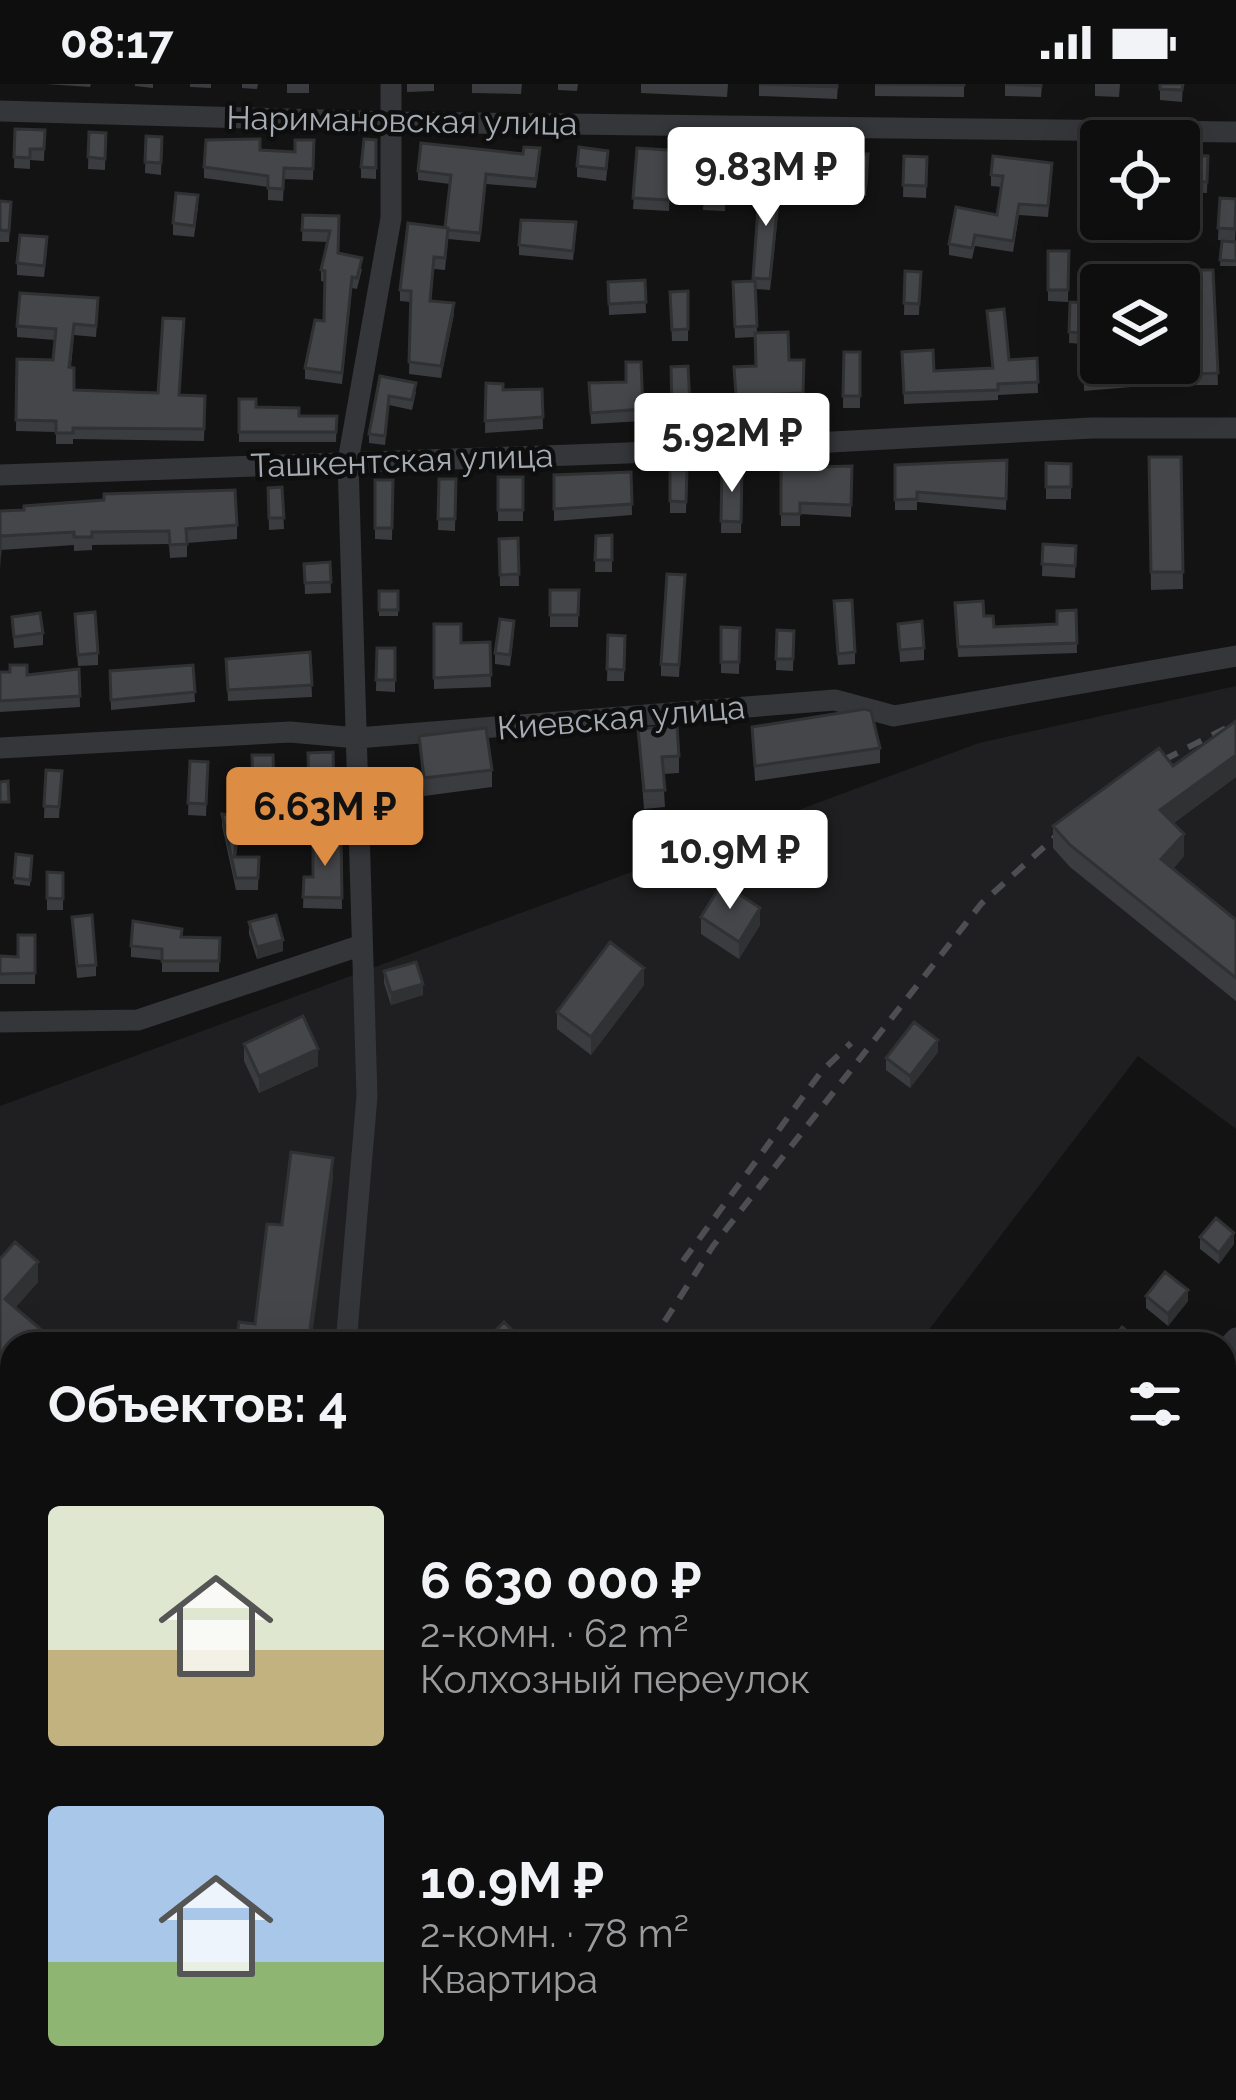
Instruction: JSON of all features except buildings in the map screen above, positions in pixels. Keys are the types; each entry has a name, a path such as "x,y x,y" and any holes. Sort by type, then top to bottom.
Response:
{"street":[{"path":"347,1332 367,1096 359,946 349,461 392,218 391,84"},
{"name":"Наримановская улица","path":"0,111 392,122 1236,132"},
{"name":"Ташкентская улица","path":"0,475 627,453 1092,428 1236,428"},
{"name":"Киевская улица","path":"0,748 290,732 357,737 835,700 894,716 1236,656"},
{"path":"0,1022 138,1020 359,946"}],"shaded area":[{"path":"1236,686 1236,1129 1138,1056 927,1332 0,1332 0,1106 979,743"}],"railway":[{"path":"1140,772 1236,723"},
{"path":"658,1332 713,1246 981,904 1076,818"},
{"path":"683,1261 821,1072 851,1043"}]}
